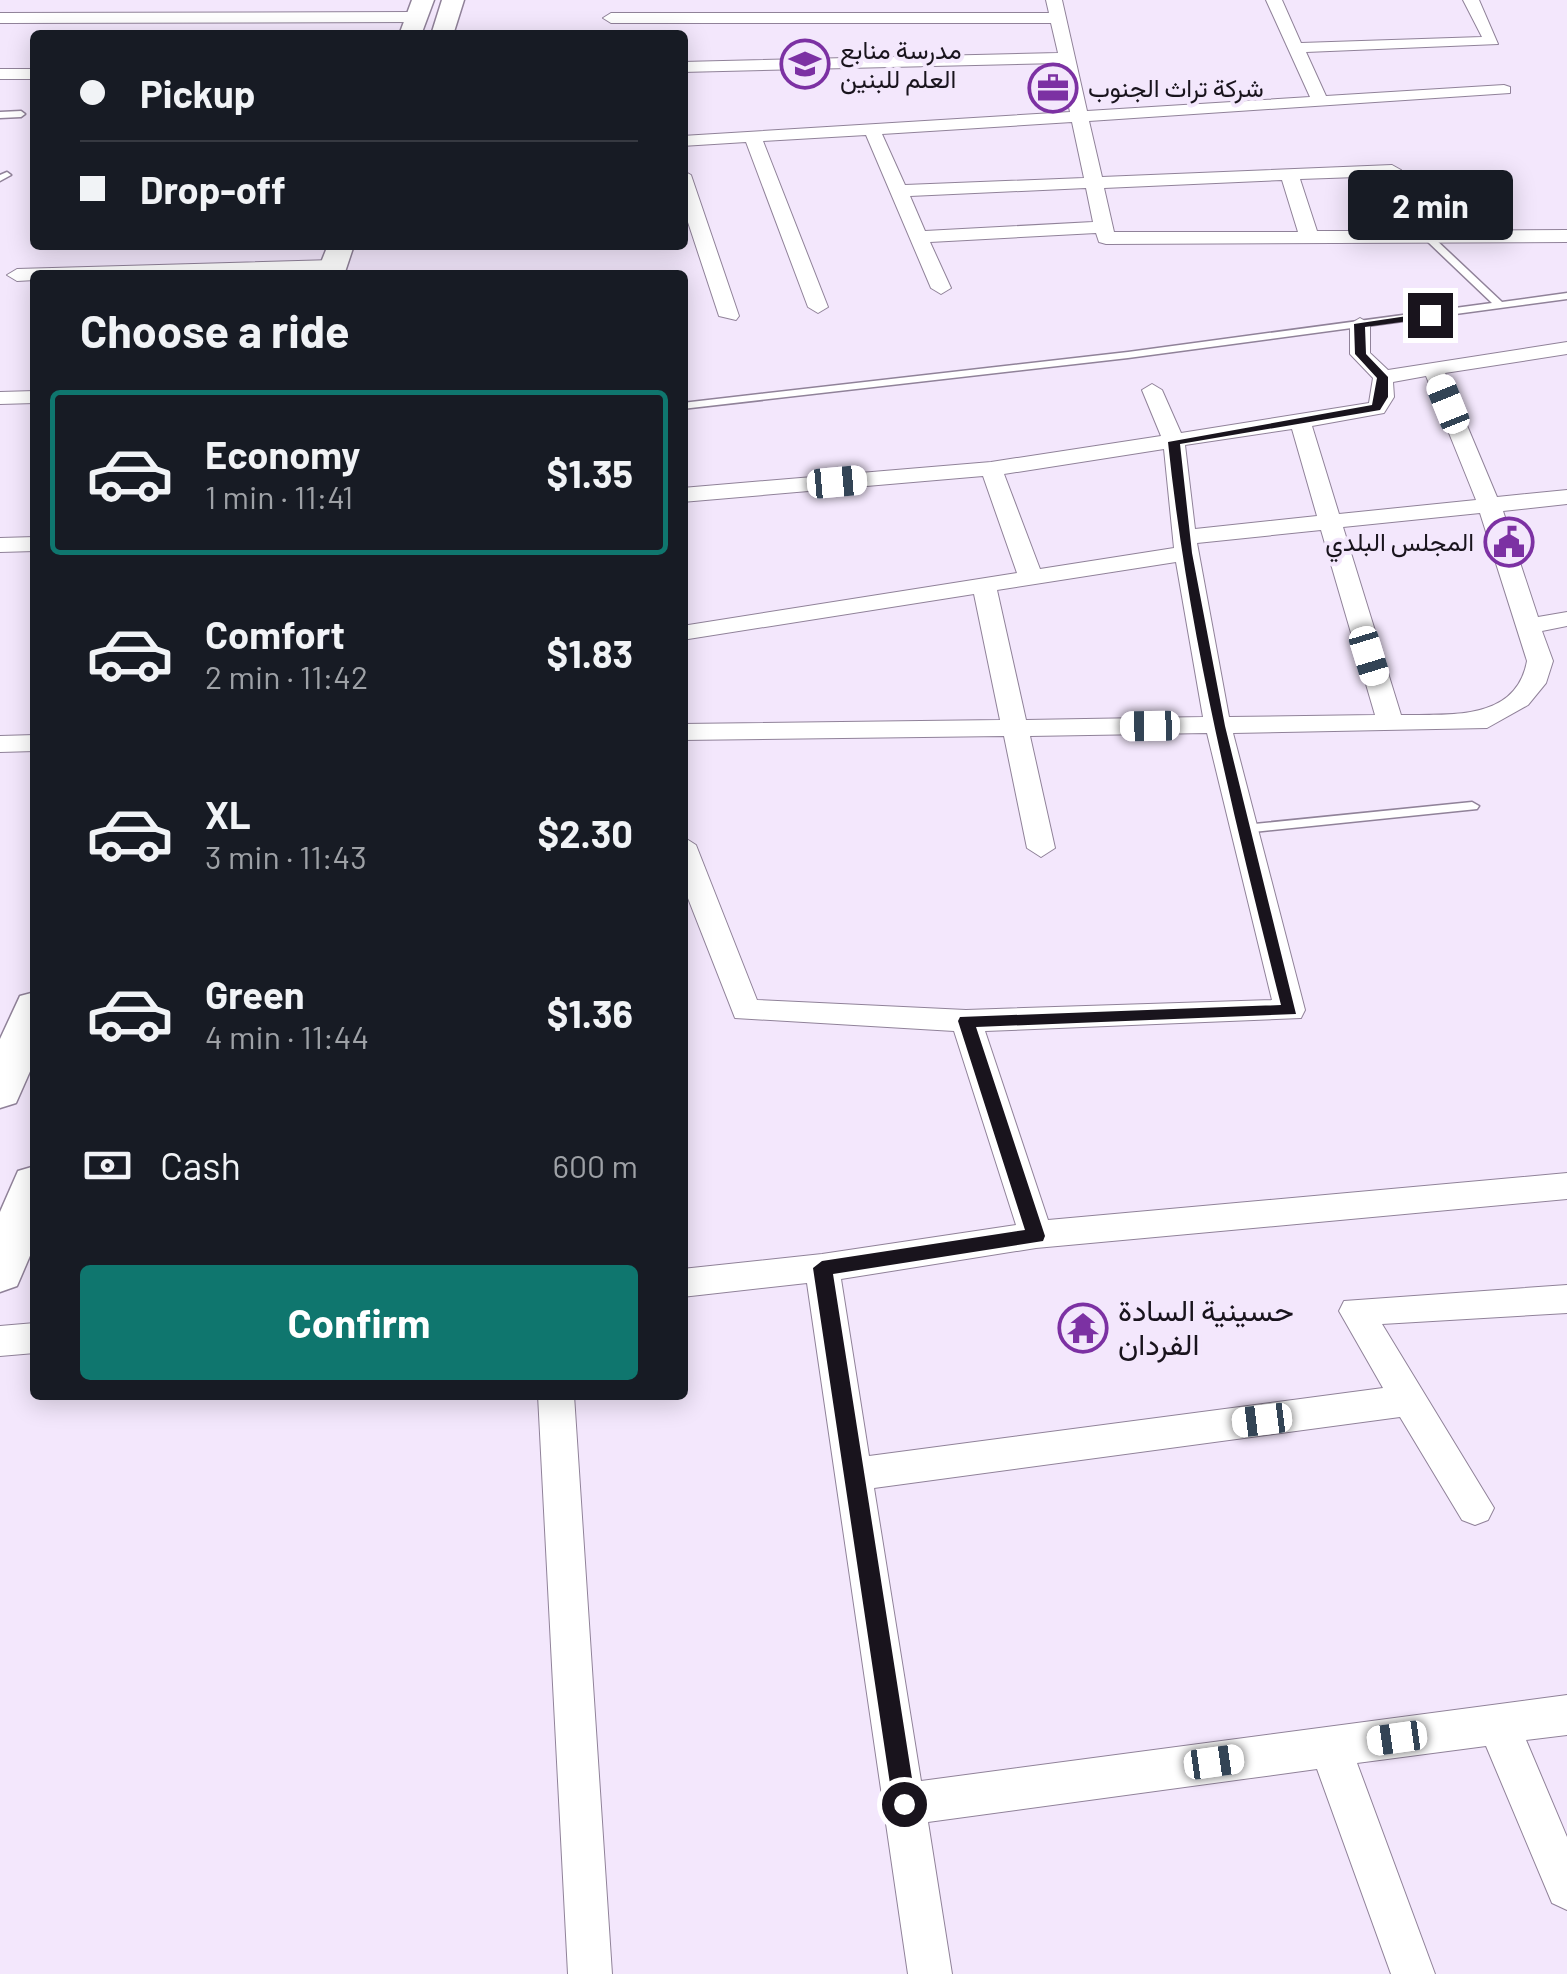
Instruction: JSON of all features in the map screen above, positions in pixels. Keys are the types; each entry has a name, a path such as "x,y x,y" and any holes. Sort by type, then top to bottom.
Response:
{"main road":[{"path":"444,30 453,0"},
{"path":"0,1090 18,1032"},
{"path":"0,1185 30,1185"},
{"path":"0,1272 30,1195"}],"street":[{"path":"607,30 615,0"},
{"path":"1274,0 1320,102"},
{"path":"1296,48 1492,42 1471,0"},
{"path":"611,18 1056,9 1106,238 1430,240 1567,236"},
{"path":"0,18 416,17"},
{"path":"688,67 1066,58"},
{"path":"0,74 30,74"},
{"path":"688,141 1504,90"},
{"path":"872,130 941,288"},
{"path":"753,137 818,307"},
{"path":"899,191 1392,170 1430,240"},
{"path":"1289,174 1310,237"},
{"path":"688,193 729,316"},
{"path":"920,237 1104,228"},
{"path":"140,270 335,262"},
{"path":"18,275 30,275"},
{"path":"688,494 992,469 1376,408 1383,397 1383,377 1360,354 1360,324"},
{"path":"1383,377 1567,348"},
{"path":"688,732 1478,722 1512,706 1539,676 1540,661 1490,507 1433,369"},
{"path":"688,860 746,1010 966,1021 1290,1010 1218,726 1185,545 1174,442 1152,390"},
{"path":"0,398 30,398"},
{"path":"1300,420 1390,723"},
{"path":"992,469 1032,578"},
{"path":"688,632 1032,578 1185,545 1328,522 1567,497"},
{"path":"0,545 30,544"},
{"path":"984,586 1041,848"},
{"path":"1528,626 1567,620"},
{"path":"0,744 30,743"},
{"path":"966,1021 1036,1236"},
{"path":"688,1283 1036,1236 1567,1186"},
{"path":"822,1268 930,1974"},
{"path":"1476,1508 1356,1311 1567,1299"},
{"path":"0,1341 30,1338"},
{"path":"556,1400 590,1974"},
{"path":"854,1474 1410,1400"},
{"path":"904,1804 1567,1714"},
{"path":"1498,1724 1567,1888"},
{"path":"1330,1747 1413,1974"}],"lane":[{"path":"0,115 21,114"},
{"path":"1430,240 1500,305"},
{"path":"688,405 1567,296"},
{"path":"1244,829 1472,806"}],"place":[{"name":"مدرسة منابع العلم للبنين","path":"805,64"},
{"name":"شركة تراث الجنوب","path":"1053,88"},
{"name":"المجلس البلدي","path":"1509,542"},
{"name":"حسينية السادة الفردان","path":"1083,1328"}],"route":[{"path":"904,1804 822,1268 1036,1236 966,1021 1290,1010 1218,726 1186,553 1174,442 1376,408 1383,397 1383,377 1360,354 1360,324 1430,315"}]}
